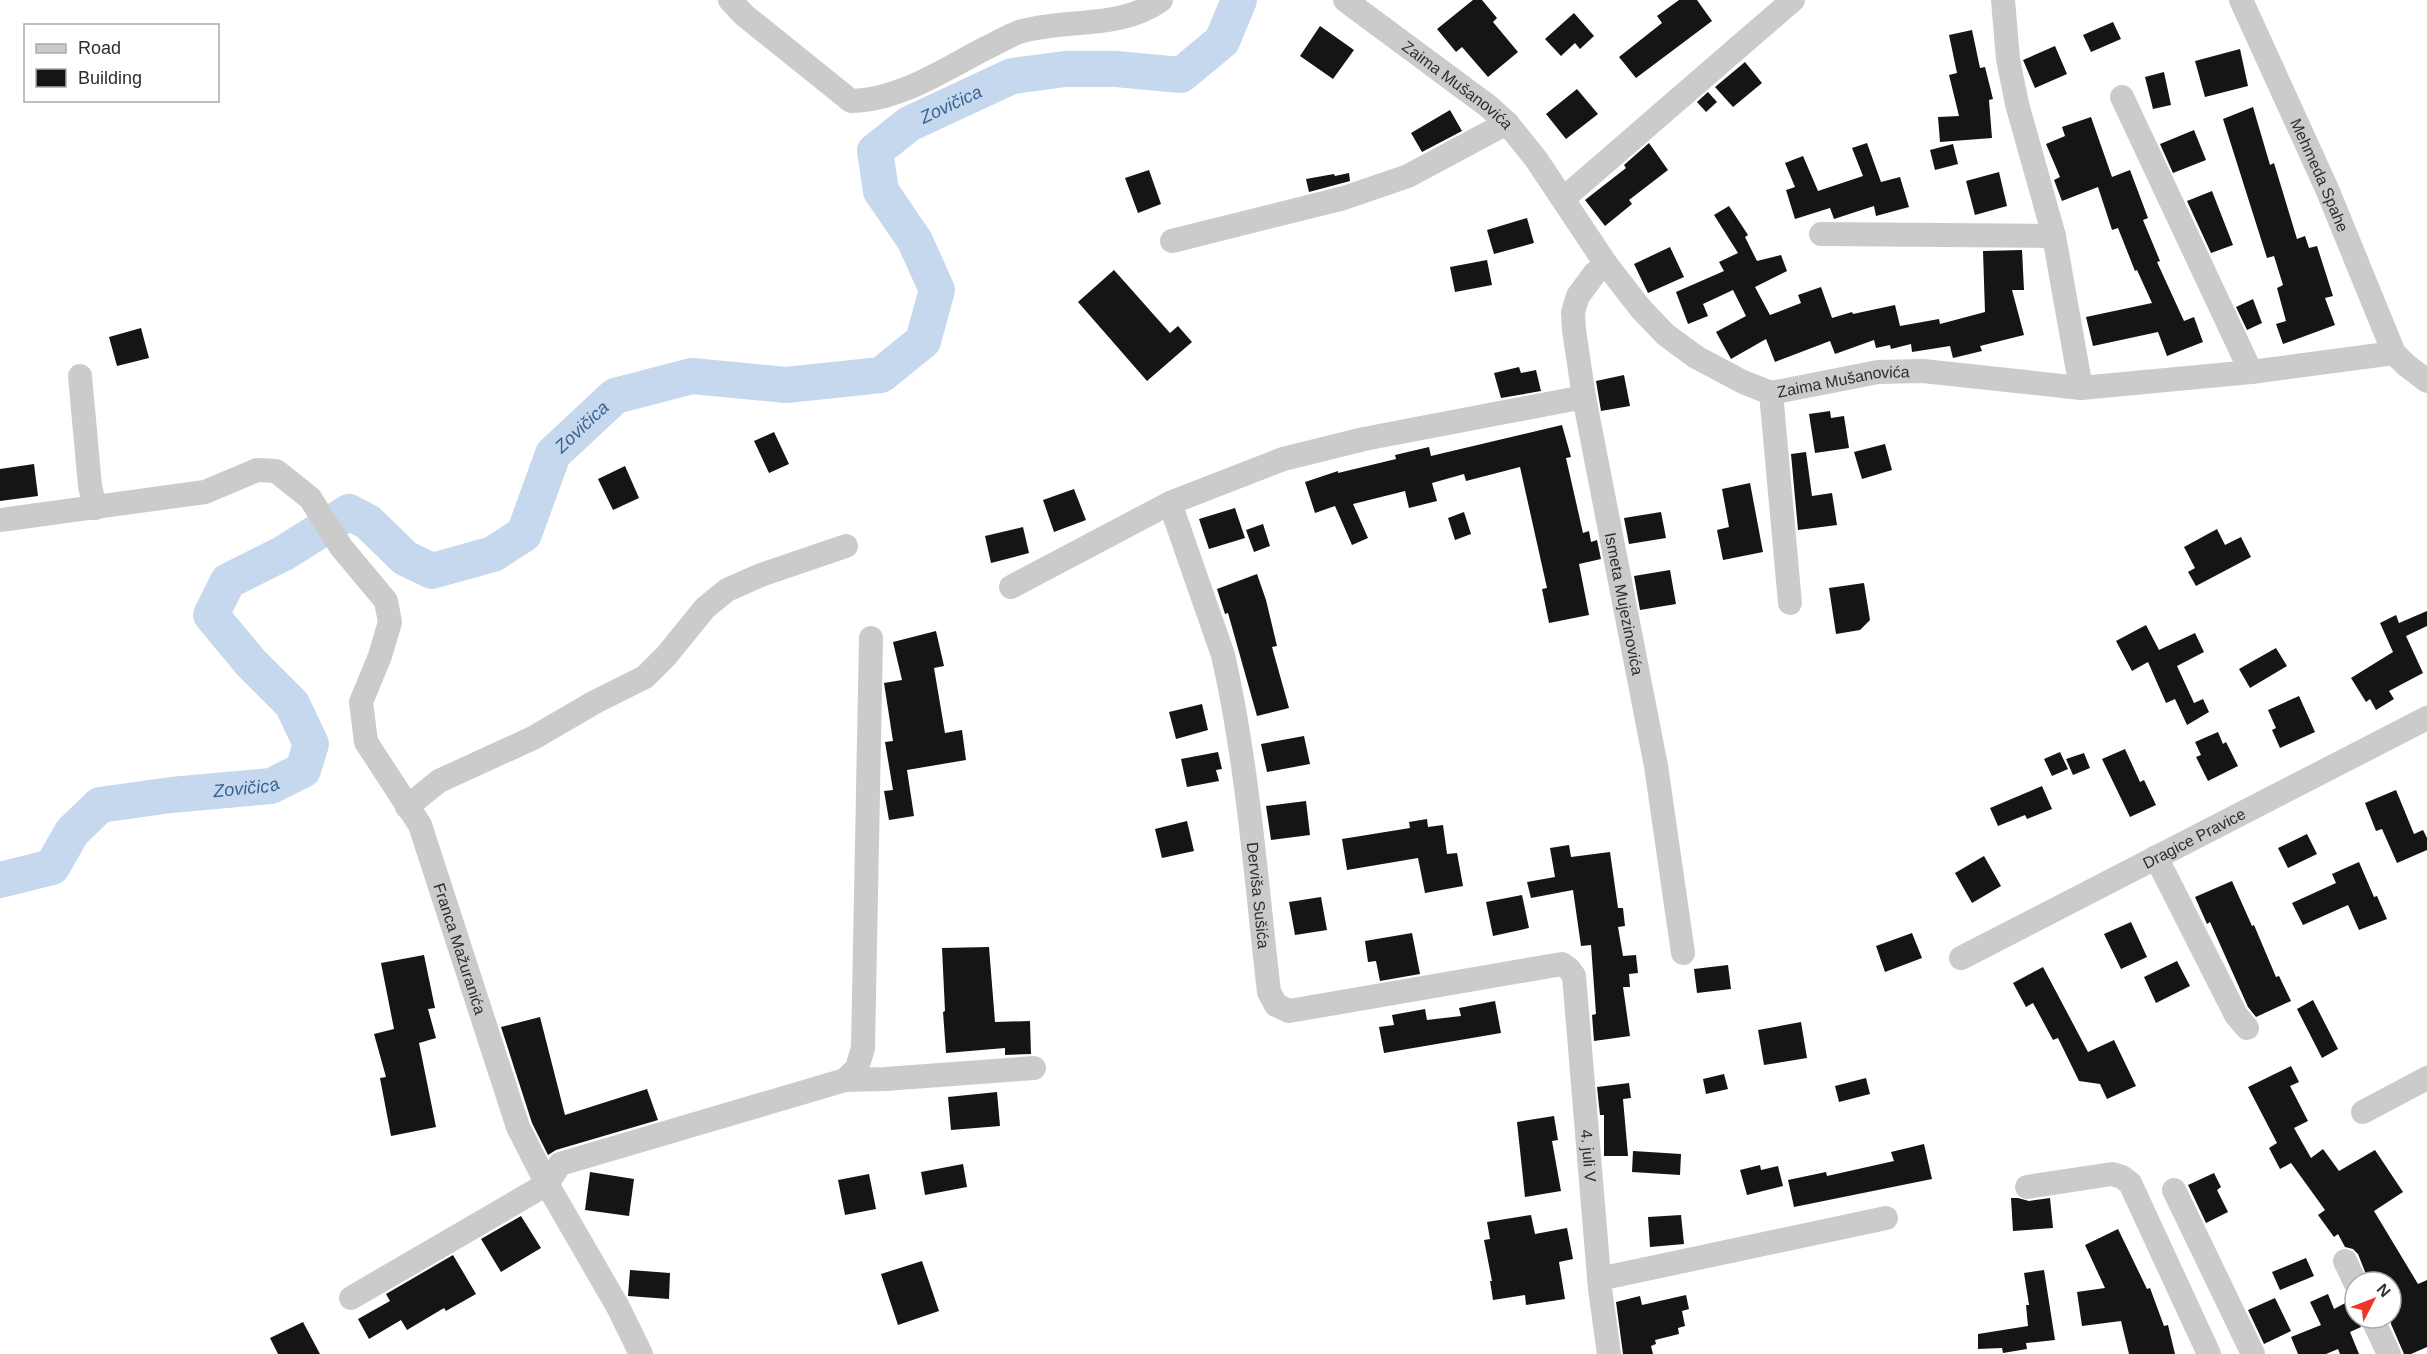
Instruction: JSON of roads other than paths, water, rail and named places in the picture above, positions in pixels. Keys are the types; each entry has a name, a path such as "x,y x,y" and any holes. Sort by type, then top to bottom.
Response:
{"street":[{"path":"730,0 762,30 851,101 868,101 908,87 1017,33 1043,27 1125,17 1161,0"},
{"name":"Zaima Mušanovića","path":"1345,0 1488,106 1507,123 1536,159 1606,264 1641,309 1666,335 1696,357 1743,382 1771,393 1878,372 1923,371 2081,388 2251,372 2394,353"},
{"path":"1563,199 1793,0"},
{"path":"2003,0 2008,59 2017,104 2055,236 2081,388"},
{"name":"Mehmeda Spahe","path":"2241,0 2327,189 2394,353"},
{"path":"2122,97 2251,372"},
{"path":"1172,241 1344,198 1408,176 1507,123"},
{"path":"1821,234 2055,236"},
{"name":"Ismeta Mujezinovića","path":"1606,264 1595,273 1578,297 1573,312 1574,330 1584,397 1656,766 1683,953"},
{"path":"2394,353 2427,381"},
{"path":"80,376 90,486 95,508"},
{"path":"1771,393 1790,603"},
{"path":"1011,587 1170,503 1295,456 1364,439 1584,397"},
{"name":"Franca Mažuranića","path":"0,520 205,492 257,470 276,471 310,498 341,547 386,601 390,622 380,656 361,702 366,742 420,825 518,1127 547,1184 618,1307 641,1354"},
{"name":"Derviša Sušića","path":"1170,503 1223,655 1228,676 1246,792 1269,992 1276,1005 1289,1011 1562,964"},
{"path":"407,807 439,781 533,738 595,702 645,677 666,656 705,608 727,591 761,574 846,546"},
{"path":"844,1080 857,1068 863,1048 871,638"},
{"name":"Dragice Pravice","path":"1961,958 2427,718"},
{"path":"2156,858 2236,1015 2247,1028"},
{"name":"4. juli V","path":"1562,964 1574,976 1599,1279 1609,1354"},
{"path":"351,1298 547,1184 560,1164 844,1080 1034,1068"},
{"path":"2363,1112 2427,1078"},
{"path":"2027,1187 2112,1174 2122,1177 2130,1184 2209,1354"},
{"path":"2174,1190 2253,1354"},
{"path":"1599,1279 1886,1218"},
{"path":"2378,1330 2389,1354"}],"waterway":[{"name":"Zovičica","path":"0,880 52,867 72,832 100,805 171,795 271,786 303,770 311,744 292,704 251,663 211,615 228,581 284,553 349,512 368,522 405,558 432,571 493,554 524,534 553,454 615,396 692,376 786,385 881,375 923,341 937,290 915,241 881,191 875,151 909,124 1012,76 1065,69 1116,69 1181,75 1222,41 1239,0"}]}
